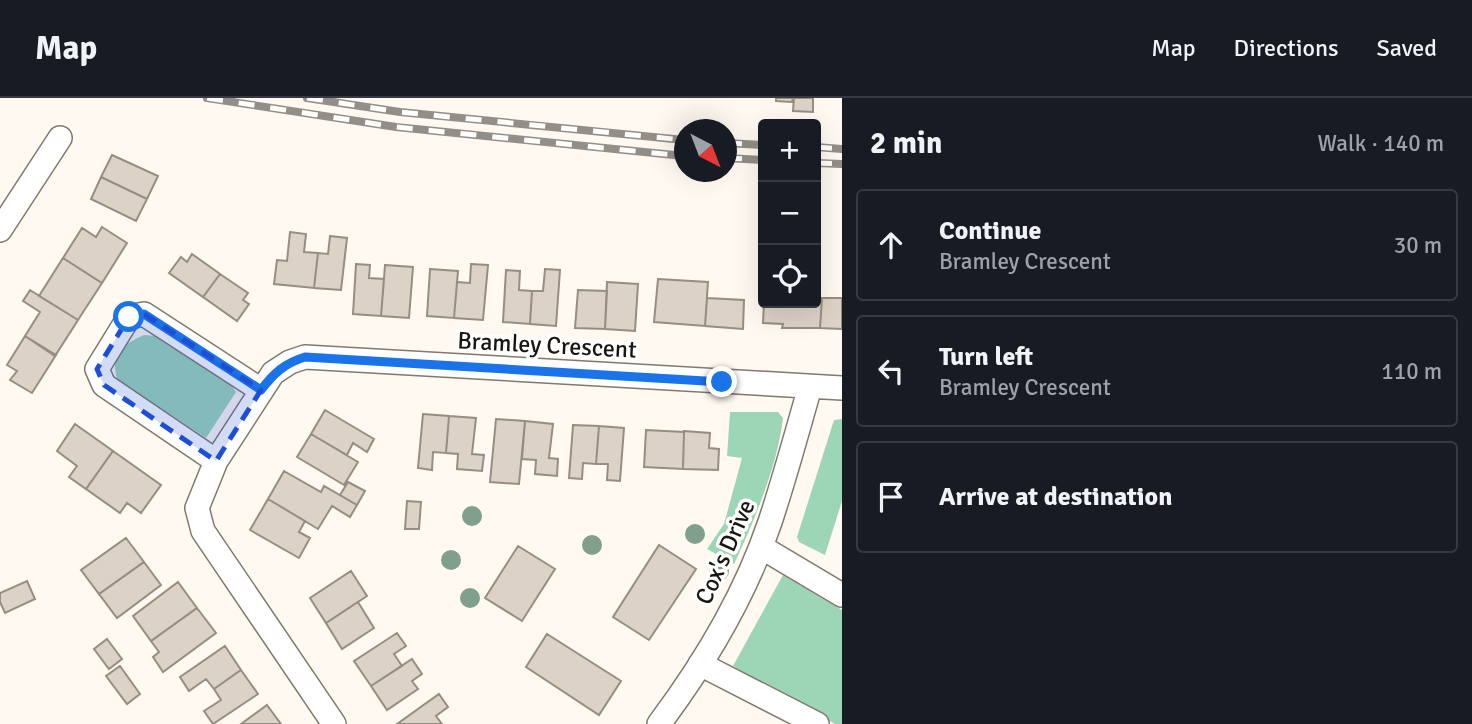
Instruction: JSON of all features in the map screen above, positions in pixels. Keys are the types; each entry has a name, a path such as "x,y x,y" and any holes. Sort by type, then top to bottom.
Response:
{"street":[{"path":"0,230 60,138"},
{"path":"216,461 104,385 97,369 129,317 144,314 261,390"},
{"name":"Bramley Crescent","path":"334,724 203,531 197,508 216,461 273,373 290,362 305,357 842,388"},
{"name":"Cox's Drive","path":"659,724 701,663 761,547 810,387"},
{"path":"761,547 842,595"},
{"path":"701,663 817,724"}],"highlighted area":[{"path":"144,314 261,390 216,461 104,385 97,369 129,317"}],"green space":[{"path":"144,335 156,336 231,385 236,392 206,438 117,379 115,363 120,351"},
{"path":"730,412 778,412 783,418 771,473 734,564 707,549 724,524 742,458 727,456"},
{"path":"842,419 842,501 825,555 799,542 797,537 834,420"},
{"path":"783,575 842,610 842,724 835,724 733,666"}],"building":[{"path":"776,98 793,98 792,102 776,101"},
{"path":"794,98 813,98 813,112 793,111"},
{"path":"112,155 158,176 147,199 101,177"},
{"path":"101,177 147,199 136,221 91,199"},
{"path":"102,227 127,243 102,283 63,258 82,228 96,237"},
{"path":"290,232 306,234 304,252 318,253 314,288 274,284 277,260 287,261"},
{"path":"330,236 347,238 341,290 314,288 318,253 328,254"},
{"path":"192,254 220,274 203,297 169,273 181,257 187,262"},
{"path":"63,258 102,283 78,320 39,296"},
{"path":"356,264 370,265 369,278 384,279 381,316 353,314"},
{"path":"471,264 488,265 483,320 454,318 457,282 470,283"},
{"path":"385,265 413,267 409,318 381,316"},
{"path":"430,269 458,271 454,318 427,316"},
{"path":"545,269 560,270 556,326 530,324 532,291 543,291"},
{"path":"506,270 520,271 519,290 532,291 530,324 503,322"},
{"path":"220,274 248,293 243,300 249,304 237,321 203,297"},
{"path":"658,279 708,282 705,326 654,322"},
{"path":"607,282 638,284 635,331 605,329"},
{"path":"30,290 78,320 55,356 25,336 40,312 23,301"},
{"path":"578,290 607,291 605,329 575,328"},
{"path":"707,298 744,300 743,329 705,326"},
{"path":"822,298 820,328 782,328 783,324 763,323 764,308 821,308"},
{"path":"822,298 842,298 842,329 820,328"},
{"path":"25,336 56,355 32,393 10,380 17,371 7,365"},
{"path":"325,410 374,439 367,452 353,443 347,455 311,434"},
{"path":"423,414 449,416 446,453 433,452 432,470 418,468"},
{"path":"449,416 476,418 472,454 484,455 482,471 457,469 458,454 446,453"},
{"path":"496,419 525,421 519,484 490,482"},
{"path":"525,421 553,424 549,458 558,459 557,476 535,474 536,460 522,459"},
{"path":"75,424 113,451 86,489 69,477 77,466 57,451"},
{"path":"573,425 599,426 596,464 583,463 582,479 569,478"},
{"path":"599,426 624,428 620,481 607,480 608,464 596,464"},
{"path":"646,430 684,432 683,469 644,467"},
{"path":"684,431 710,433 709,448 719,449 718,470 683,469"},
{"path":"311,434 358,462 344,485 297,457"},
{"path":"113,451 161,485 141,513 127,503 120,513 86,489"},
{"path":"284,471 321,492 324,486 357,505 350,517 332,506 318,529 268,499"},
{"path":"348,482 365,491 357,505 340,495"},
{"path":"268,499 305,521 299,532 310,538 299,558 250,530"},
{"path":"407,501 421,502 419,529 405,529"},
{"path":"126,538 144,562 99,594 81,570"},
{"path":"659,545 696,569 649,640 613,617"},
{"path":"518,546 555,569 522,621 485,598"},
{"path":"144,562 161,585 117,618 99,594"},
{"path":"351,571 367,596 326,623 310,598"},
{"path":"27,581 35,599 5,613 0,602 0,593"},
{"path":"178,582 197,608 151,641 133,616"},
{"path":"358,602 374,628 342,649 326,623"},
{"path":"197,608 216,633 163,672 153,657 159,652 151,641"},
{"path":"397,633 406,646 394,654 402,666 371,686 354,661"},
{"path":"547,634 621,681 599,715 526,667"},
{"path":"107,639 122,659 109,669 94,649"},
{"path":"225,646 241,670 214,689 206,679 189,691 180,677"},
{"path":"412,659 422,674 412,681 418,689 387,710 371,686"},
{"path":"120,666 140,694 127,704 106,676"},
{"path":"241,670 258,694 213,724 204,711 221,700 214,689"},
{"path":"439,694 448,707 436,716 442,724 397,724"},
{"path":"267,705 281,724 241,724"}],"railway":[{"path":"207,98 396,127 674,155"},
{"path":"307,98 400,112 674,139"},
{"path":"737,144 758,145"},
{"path":"821,147 842,149"},
{"path":"737,159 758,160"},
{"path":"821,163 842,164"}],"route":[{"path":"129,317 144,314 261,390 273,373 290,362 305,357 722,382"}]}
